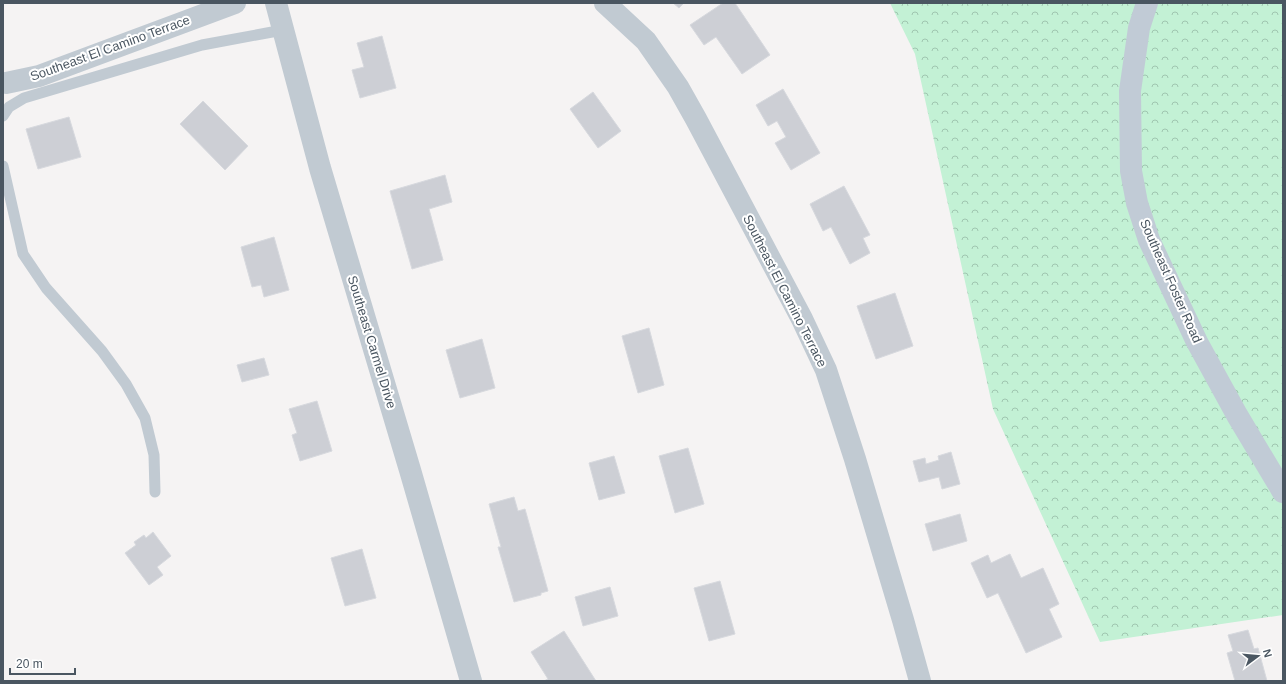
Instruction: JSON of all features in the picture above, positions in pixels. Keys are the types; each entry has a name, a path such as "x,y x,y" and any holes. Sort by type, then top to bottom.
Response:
{"main road":[{"name":"Southeast Foster Road","path":"1147,3 1139,28 1130,91 1131,171 1137,203 1149,240 1197,342 1237,415 1283,492"}],"street":[{"name":"Southeast El Camino Terrace","path":"6,83 38,76 235,3"},
{"name":"Southeast Carmel Drive","path":"276,3 320,168 408,462 471,681"},
{"name":"Southeast El Camino Terrace","path":"605,3 646,41 678,87 704,133 805,325 826,370 855,459 920,681"}],"lane":[{"path":"3,116 9,107 24,98 202,45 284,30"},
{"path":"3,166 23,254 46,288 102,352 126,384 145,418 154,454 154,492"}],"green space":[{"path":"890,3 1283,3 1283,615 1100,642 993,409 915,54"}],"building":[{"path":"673,3 684,3 679,8"},
{"path":"723,3 735,3 770,55 742,74 716,37 704,45 690,25"},
{"path":"382,36 396,88 360,98 352,70 364,67 357,43"},
{"path":"783,89 820,153 791,170 775,143 786,137 777,121 768,126 756,105"},
{"path":"593,92 621,131 598,148 570,109"},
{"path":"203,101 248,146 225,170 180,124"},
{"path":"69,117 81,157 38,169 26,129"},
{"path":"445,175 452,202 429,209 443,260 412,269 390,191"},
{"path":"844,186 870,235 863,238 870,253 850,264 831,227 823,231 810,204"},
{"path":"274,237 289,290 264,297 261,285 252,287 241,247"},
{"path":"895,293 913,346 876,359 857,306"},
{"path":"649,328 664,385 638,393 622,336"},
{"path":"482,339 495,388 460,398 446,350"},
{"path":"264,358 269,375 242,382 237,365"},
{"path":"317,401 332,451 300,461 292,435 297,433 289,409"},
{"path":"688,448 704,504 675,513 659,456"},
{"path":"951,452 960,484 942,489 939,477 919,482 913,461 925,458 926,464 939,460 938,456"},
{"path":"614,456 625,493 599,500 589,463"},
{"path":"514,497 518,511 525,509 548,591 541,593 541,595 514,602 498,547 501,547 489,504"},
{"path":"960,514 967,541 933,551 925,524"},
{"path":"153,532 171,556 157,567 163,575 149,585 125,553 136,545 134,542 144,535 146,538"},
{"path":"362,549 376,598 345,606 331,558"},
{"path":"1010,554 1021,578 1043,568 1059,604 1049,609 1062,637 1026,653 998,593 987,598 971,563 988,555 991,563"},
{"path":"720,581 735,634 709,641 694,588"},
{"path":"610,587 618,616 583,626 575,597"},
{"path":"1248,630 1254,649 1258,648 1267,681 1235,681 1227,653 1233,651 1228,635"},
{"path":"564,631 596,681 544,681 548,679 531,652"}]}
